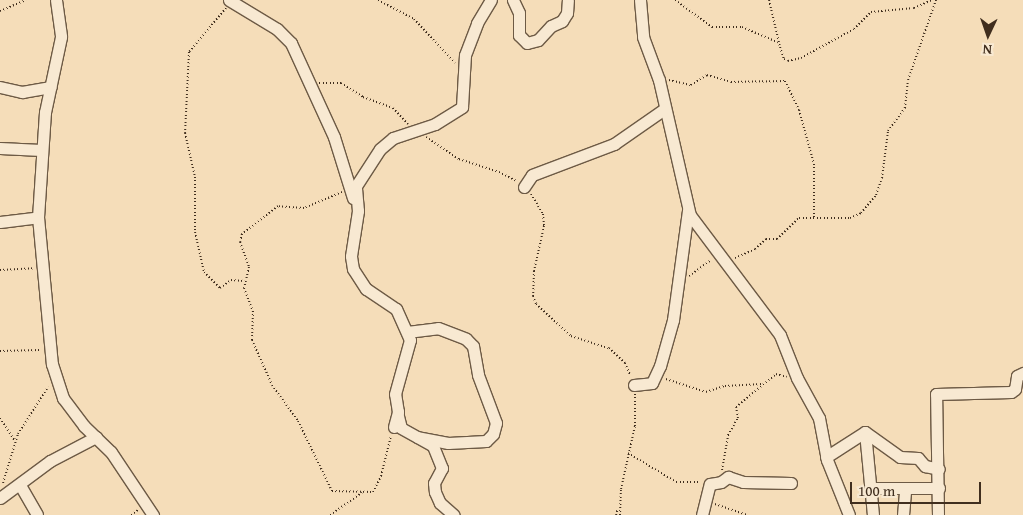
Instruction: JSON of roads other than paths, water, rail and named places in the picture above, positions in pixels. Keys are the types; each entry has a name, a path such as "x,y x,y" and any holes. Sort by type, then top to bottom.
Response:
{"street":[{"path":"56,0 61,37 41,150 38,217 54,377 63,398 111,452 153,515"},
{"path":"454,515 440,503 435,492 434,482 442,470 438,454 430,442 401,428 396,421 395,394 410,346 407,332 396,309 366,289 353,268 351,256 358,211 356,186 372,160 393,138 443,120 462,107 465,55 477,23 491,0"},
{"path":"513,0 519,13 519,35 526,43 538,40 551,26 562,22 567,13 568,0"},
{"path":"640,0 643,37 659,83 663,110 688,210 726,260 747,293 780,335 794,370 819,418 826,458 849,515"},
{"path":"230,1 276,29 291,43 334,137 358,211"},
{"path":"0,87 22,92 51,87"},
{"path":"524,187 532,175 614,144 663,110"},
{"path":"0,148 41,150"},
{"path":"634,385 652,383 656,375 672,320 677,274 688,210"},
{"path":"0,222 38,217"},
{"path":"407,332 438,328 466,339 473,346 478,375 496,423 493,434 486,441 448,443 418,436"},
{"path":"1013,390 1017,376 1023,373"},
{"path":"938,515 939,469 936,394 1013,390 1023,398"},
{"path":"826,458 865,432"},
{"path":"865,432 899,457 918,458 925,466 939,469"},
{"path":"865,432 873,515"},
{"path":"1,497 55,458 96,437"},
{"path":"703,514 716,483 729,477 743,482 791,483"},
{"path":"20,485 37,515"},
{"path":"871,488 905,490 939,488"},
{"path":"903,515 905,490"}]}
